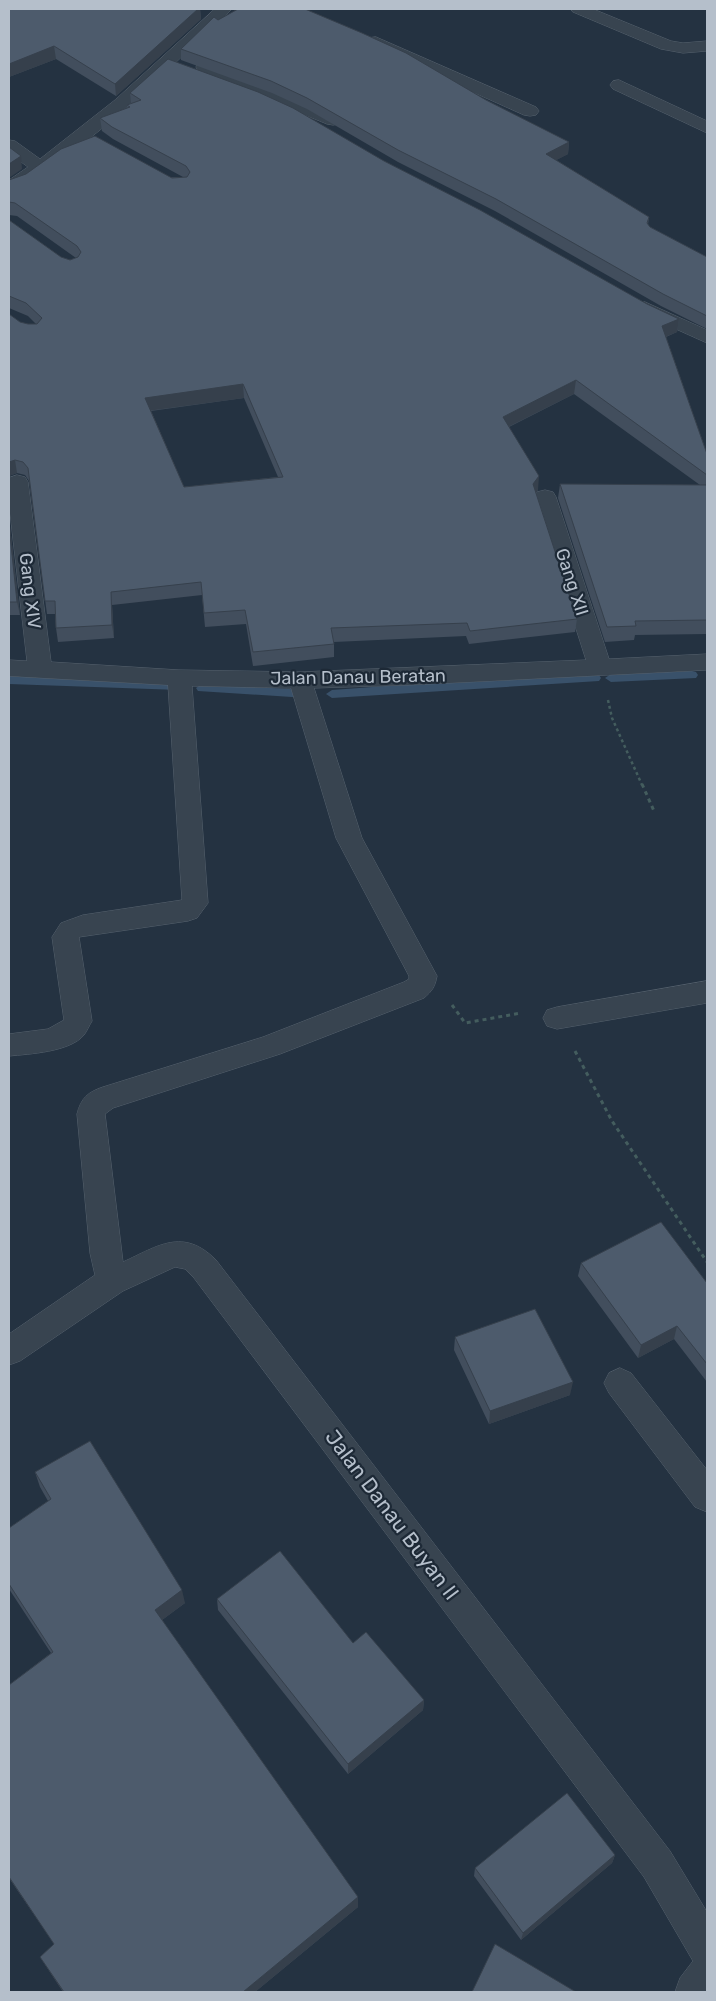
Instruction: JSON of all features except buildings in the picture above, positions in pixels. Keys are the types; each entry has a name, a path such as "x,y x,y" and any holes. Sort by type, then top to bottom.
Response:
{"street":[{"path":"9,188 41,168 86,134 224,9"},
{"path":"579,9 667,45 683,48 707,46"},
{"path":"358,34 434,66 530,111"},
{"path":"171,59 343,132"},
{"path":"619,85 707,128"},
{"path":"86,134 102,143"},
{"path":"9,145 41,168"},
{"path":"630,300 702,329"},
{"name":"Gang XIV","path":"17,482 40,670"},
{"name":"Gang XII","path":"545,497 600,668"},
{"path":"701,663 707,686"},
{"name":"Jalan Danau Beratan","path":"9,668 179,678 300,680 408,677 701,663"},
{"path":"9,1045 63,1036 75,1028 78,1021 65,937 70,930 84,925 188,911 195,903 179,678"},
{"path":"112,1281 105,1253 91,1114 93,1106 103,1099 270,1046 414,990 422,984 422,976 349,838 300,680"},
{"path":"557,1018 707,992"},
{"name":"Jalan Danau Buyan II","path":"9,1351 112,1281 173,1254 186,1255 196,1260 205,1269 656,1864 682,1904 707,1949"},
{"path":"620,1383 707,1496"},
{"path":"694,1992 707,1974"}],"path":[{"path":"600,668 612,718 654,811"},
{"path":"422,976 437,983 465,1023 548,1008 557,1018 612,1121 707,1262"}],"waterway":[{"path":"611,678 692,675"},
{"path":"332,694 480,683 595,678"},
{"path":"9,680 179,686"},
{"path":"202,688 307,694"}]}
